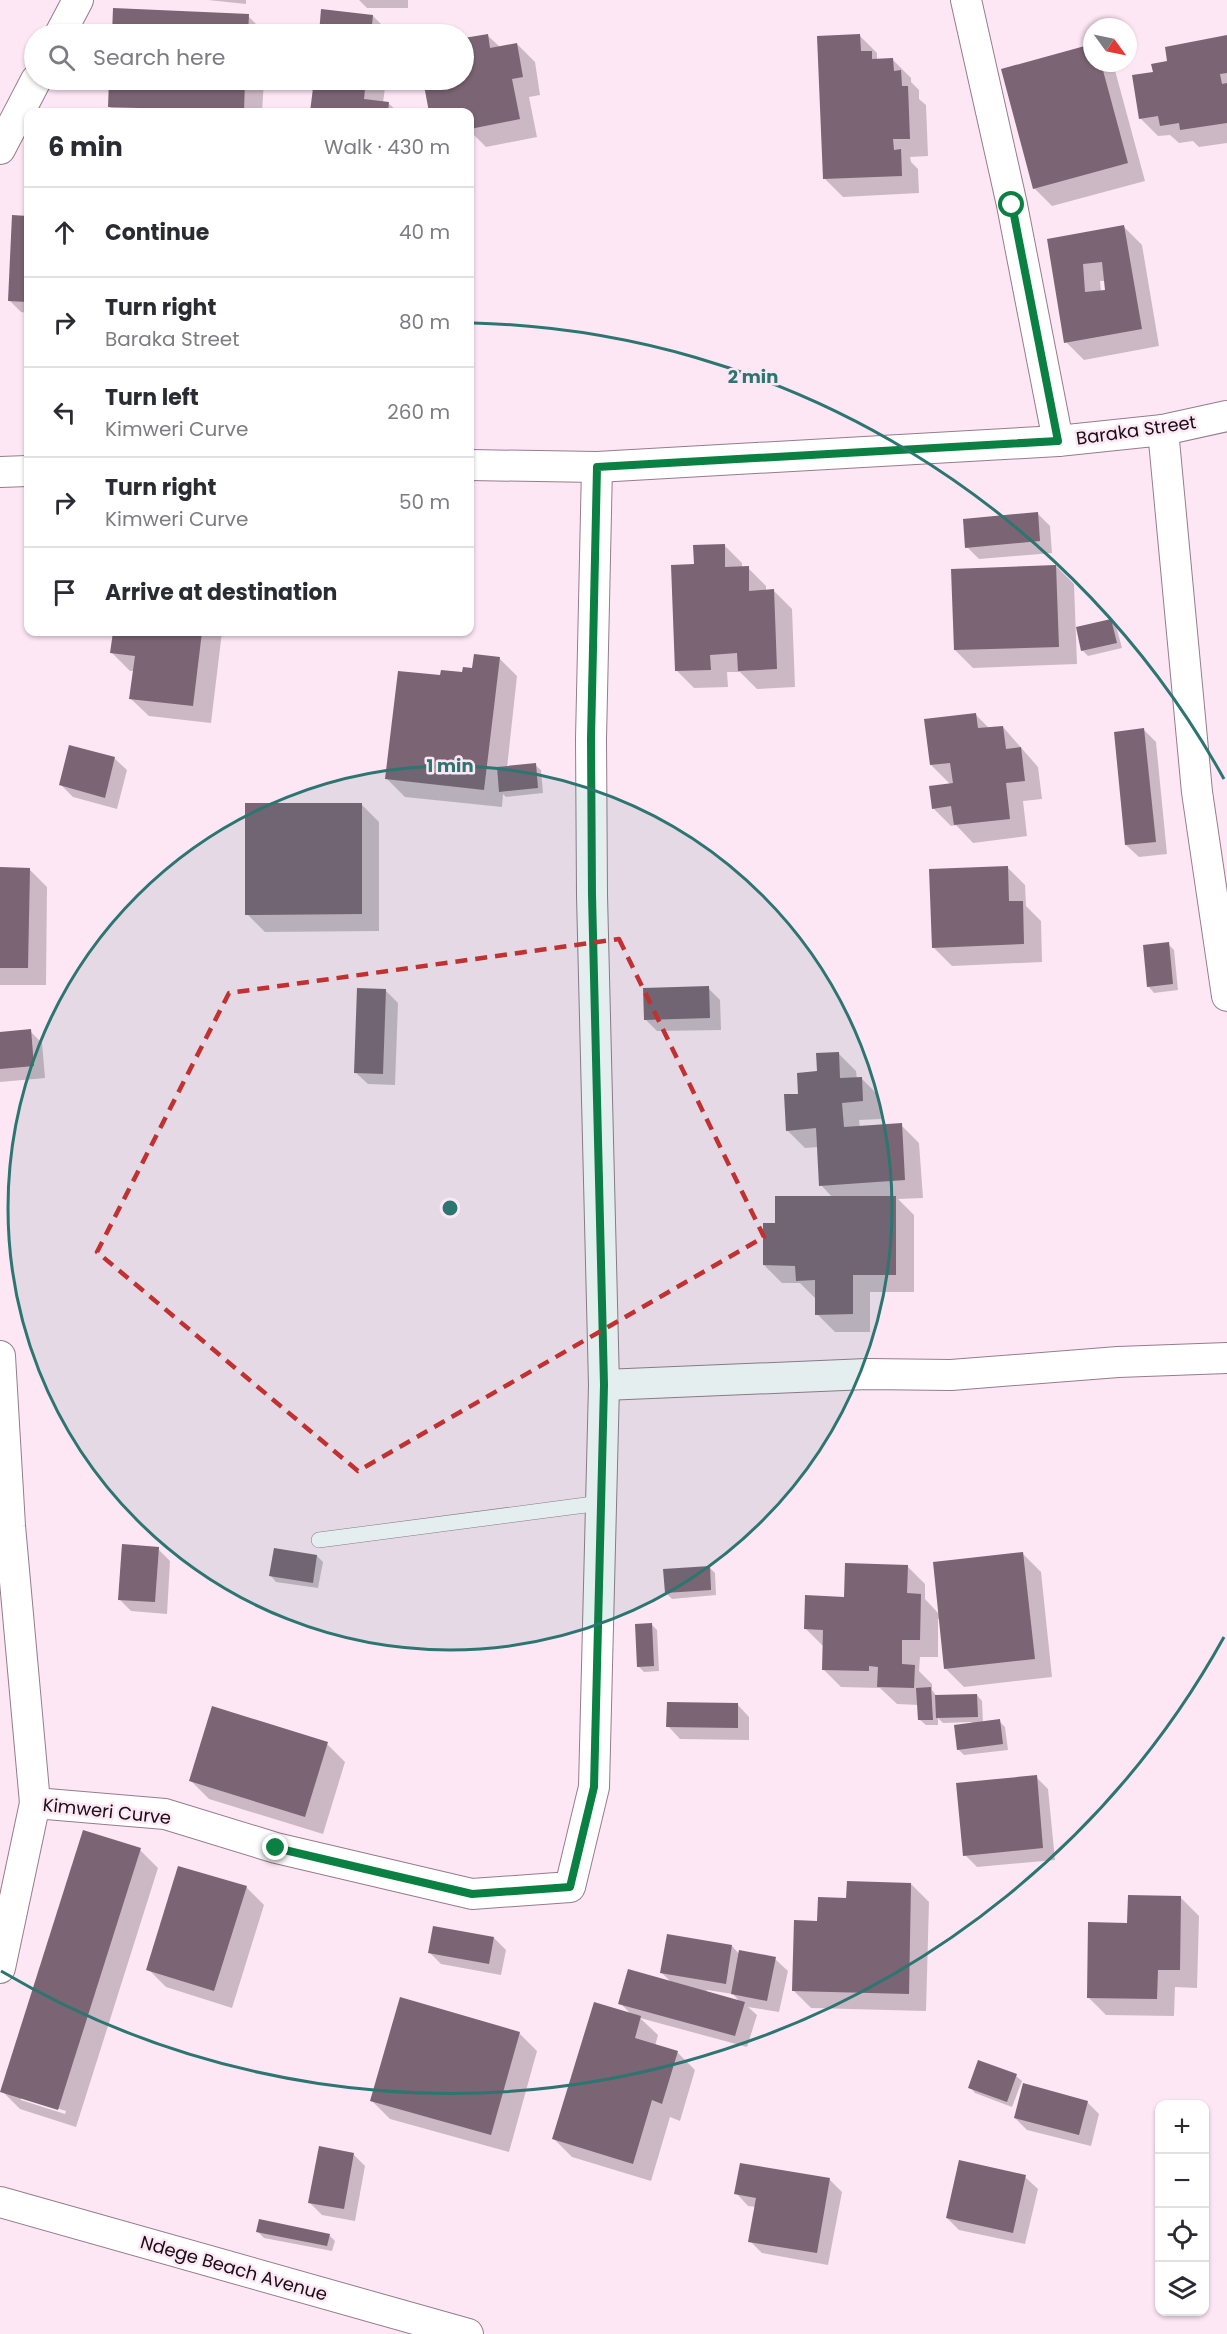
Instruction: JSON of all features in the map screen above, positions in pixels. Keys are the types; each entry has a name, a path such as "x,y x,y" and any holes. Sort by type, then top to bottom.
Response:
{"street":[{"path":"65,24 78,0"},
{"path":"966,0 1012,205 1058,441"},
{"path":"0,149 31,90"},
{"name":"Baraka Street","path":"474,465 597,467 1058,441 1162,430 1227,416"},
{"path":"1162,430 1197,792 1227,996"},
{"name":"Kimweri Curve","path":"0,1968 35,1803 165,1814 276,1848 472,1894 570,1887 594,1787 604,1385 592,895 591,739 597,467"},
{"path":"0,472 24,471"},
{"path":"0,1356 10,1526 35,1803"},
{"path":"604,1385 867,1374 951,1375 1118,1362 1227,1358"},
{"name":"Ndege Beach Avenue","path":"0,2202 468,2334"}],"lane":[{"path":"319,1540 601,1503"}],"highlighted area":[{"path":"619,939 764,1237 358,1471 97,1252 229,993"}],"building":[{"path":"113,8 249,14 248,24 112,24"},
{"path":"321,9 373,15 372,24 320,24"},
{"path":"488,34 490,48 517,43 523,77 512,79 520,119 474,128 474,108 428,108 425,90 474,90 474,36"},
{"path":"860,34 861,51 872,51 872,59 893,58 894,71 901,70 902,86 908,86 910,139 893,139 894,150 901,149 902,176 823,179 817,36"},
{"path":"1227,35 1227,73 1220,74 1222,84 1227,83 1227,123 1180,130 1179,123 1160,126 1158,116 1139,119 1132,75 1153,72 1151,64 1167,61 1165,47"},
{"path":"1083,46 1083,72 1103,72 1128,163 1033,189 1001,69"},
{"path":"109,90 245,90 244,108 108,107"},
{"path":"313,90 365,90 364,99 389,102 388,108 310,108"},
{"path":"12,215 24,216 24,302 8,301"},
{"path":"1124,225 1142,329 1064,343 1047,239","holes":["1102,262 1105,290 1085,292 1083,264"]},
{"path":"1038,512 1040,541 965,548 963,519"},
{"path":"725,544 725,567 749,566 749,591 774,589 777,669 738,671 737,653 710,655 711,670 675,671 671,565 694,564 693,545"},
{"path":"1056,565 1059,647 954,650 951,569"},
{"path":"1111,619 1117,643 1081,651 1076,627"},
{"path":"112,636 202,636 193,706 129,699 135,656 110,653"},
{"path":"474,654 500,657 484,790 385,779 398,671 440,675 441,670 462,672 463,667 472,668"},
{"path":"976,713 978,728 1003,726 1006,749 1021,747 1025,781 1006,783 1010,819 954,825 951,806 932,809 929,786 953,783 950,763 930,765 924,719"},
{"path":"1144,728 1156,842 1125,845 1114,732"},
{"path":"69,745 115,757 105,798 59,785"},
{"path":"536,763 538,788 499,792 497,767"},
{"path":"245,803 362,803 362,914 245,915"},
{"path":"1008,866 1009,901 1023,901 1024,944 932,948 929,869"},
{"path":"0,867 30,868 28,968 0,968"},
{"path":"1169,942 1173,984 1147,987 1143,945"},
{"path":"709,986 710,1018 644,1020 643,988"},
{"path":"357,988 386,989 383,1074 354,1073"},
{"path":"31,1029 34,1066 0,1069 0,1032"},
{"path":"839,1052 840,1078 862,1077 863,1101 842,1103 844,1127 902,1123 905,1180 819,1186 816,1128 786,1131 784,1094 798,1094 797,1073 817,1071 816,1053"},
{"path":"775,1196 896,1196 896,1275 853,1275 853,1314 815,1315 815,1280 796,1281 795,1266 763,1265 763,1223 775,1223"},
{"path":"122,1544 159,1547 155,1602 118,1600"},
{"path":"274,1548 317,1555 313,1583 269,1576"},
{"path":"1023,1552 1035,1659 944,1669 933,1562"},
{"path":"845,1563 908,1565 907,1593 921,1594 920,1640 902,1640 902,1664 915,1665 914,1688 877,1687 878,1667 869,1666 869,1671 822,1670 823,1630 804,1629 805,1595 844,1597"},
{"path":"710,1566 711,1590 665,1593 663,1569"},
{"path":"652,1623 654,1666 637,1667 635,1624"},
{"path":"931,1687 933,1720 918,1720 916,1688"},
{"path":"977,1694 978,1717 936,1718 935,1695"},
{"path":"667,1702 738,1703 738,1728 666,1727"},
{"path":"212,1706 328,1742 305,1817 189,1781"},
{"path":"1000,1719 1003,1744 957,1750 954,1725"},
{"path":"1037,1775 1043,1848 963,1856 956,1783"},
{"path":"83,1830 141,1848 58,2110 0,2092"},
{"path":"178,1866 247,1886 214,1991 146,1970"},
{"path":"847,1881 911,1883 909,1994 792,1991 794,1920 817,1921 818,1897 846,1898"},
{"path":"1128,1895 1181,1896 1180,1970 1158,1970 1157,1999 1087,1998 1088,1922 1127,1923"},
{"path":"433,1926 494,1937 489,1964 428,1953"},
{"path":"667,1934 732,1945 726,1984 660,1973"},
{"path":"739,1950 776,1957 767,2001 731,1994"},
{"path":"628,1969 745,2002 735,2036 618,2004"},
{"path":"400,1997 520,2032 491,2135 370,2101"},
{"path":"594,2002 641,2016 635,2038 678,2051 662,2104 652,2100 633,2164 552,2139"},
{"path":"978,2060 1017,2074 1007,2102 968,2088"},
{"path":"1023,2083 1088,2101 1079,2135 1014,2118"},
{"path":"319,2146 354,2153 344,2209 308,2203"},
{"path":"959,2160 1026,2175 1013,2233 946,2218"},
{"path":"740,2163 830,2178 817,2253 748,2242 756,2198 734,2194"},
{"path":"259,2219 330,2234 327,2246 256,2232"}],"route":[{"path":"276,1848 472,1894 570,1887 594,1787 604,1385 592,895 591,739 597,467 1058,441 1012,205"}]}
